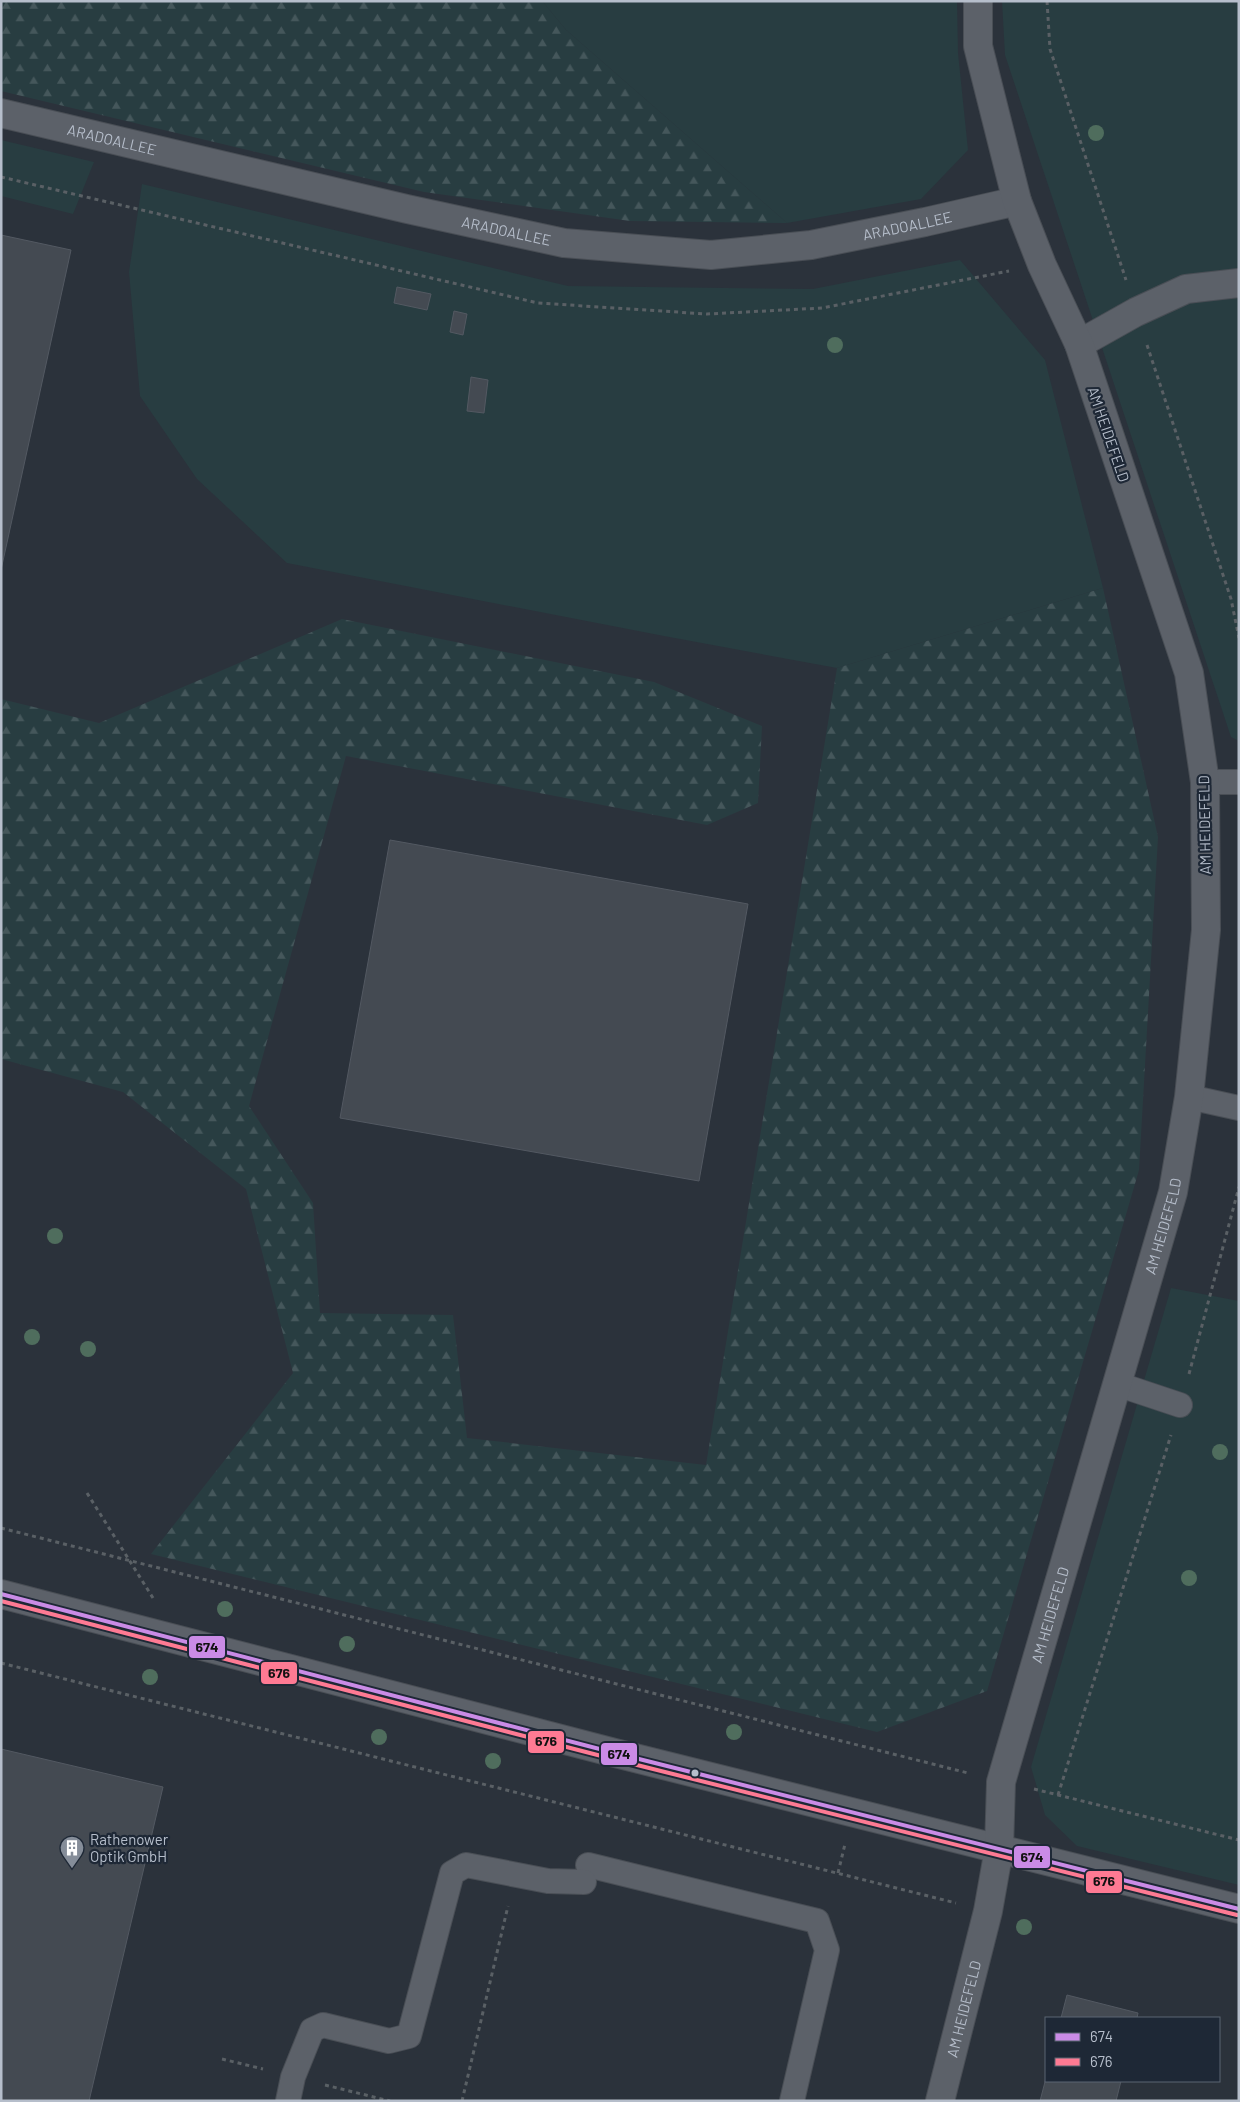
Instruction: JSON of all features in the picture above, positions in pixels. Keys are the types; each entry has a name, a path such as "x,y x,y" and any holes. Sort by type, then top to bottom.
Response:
{"street":[{"name":"AM HEIDEFELD","path":"940,2101 988,1911 999,1849 1001,1782 1173,1192 1189,1098 1206,930 1205,782 1190,673 1079,344 1042,265 1017,201 978,46 978,1"},
{"name":"ARADOALLEE","path":"1,113 407,209 564,243 711,255 811,244 925,222 1017,201"},
{"path":"1079,344 1136,312 1186,289 1239,283"},
{"path":"1,1594 615,1754 1239,1909"}],"lane":[{"path":"1205,782 1239,782"},
{"path":"1189,1098 1239,1108"},
{"path":"1117,1384 1180,1404"},
{"path":"288,2101 294,2077 312,2030 323,2025 389,2041 409,2036 452,1873 466,1865 548,1881 586,1873 817,1921 827,1950 792,2101"}],"path":[{"path":"1058,1795 1180,1404 1239,1187"},
{"path":"86,1493 182,1641"},
{"path":"1,1528 1001,1782 1239,1840"},
{"path":"1,1663 988,1911"},
{"path":"462,2101 515,1874"}],"green space":[{"path":"1,1 542,1 566,30 787,223 630,221 424,192 1,91"},
{"path":"542,1 957,1 958,53 968,150 921,199 787,223 566,30"},
{"path":"1002,1 1239,1 1239,741 1231,737 1005,55"},
{"path":"1,140 94,162 73,214 1,196"},
{"path":"142,184 568,286 813,289 960,260 1045,360 1103,588 837,668 287,563 197,479 140,396 129,272"},
{"path":"1103,588 1158,837 1139,1170 987,1691 877,1732 151,1554 293,1373 246,1189 123,1092 1,1059 1,699 99,723 342,619 654,682 762,726 758,803 707,825 346,756 249,1106 313,1203 320,1313 453,1315 467,1438 706,1465 837,668"},
{"path":"1171,1288 1239,1301 1239,1885 1077,1846 1045,1815 1031,1767"}],"building":[{"path":"1,235 71,250 1,570"},
{"path":"397,287 431,294 427,310 394,303"},
{"path":"454,311 467,314 463,335 450,332"},
{"path":"471,377 488,380 484,413 467,411"},
{"path":"390,840 748,904 699,1181 340,1118"},
{"name":"Rathenower Optik GmbH","path":"1,1749 163,1787 89,2101 1,2101"},
{"path":"1067,1995 1138,2013 1137,2017 1061,2017"},
{"path":"1045,2082 1121,2082 1116,2101 1040,2101"}],"transit line":[{"name":"674","path":"1,1594 615,1753 1239,1909"},
{"name":"676","path":"1,1601 613,1759 1237,1915"}],"place":[{"name":"Rathenower Optik GmbH","path":"72,1869"}]}
